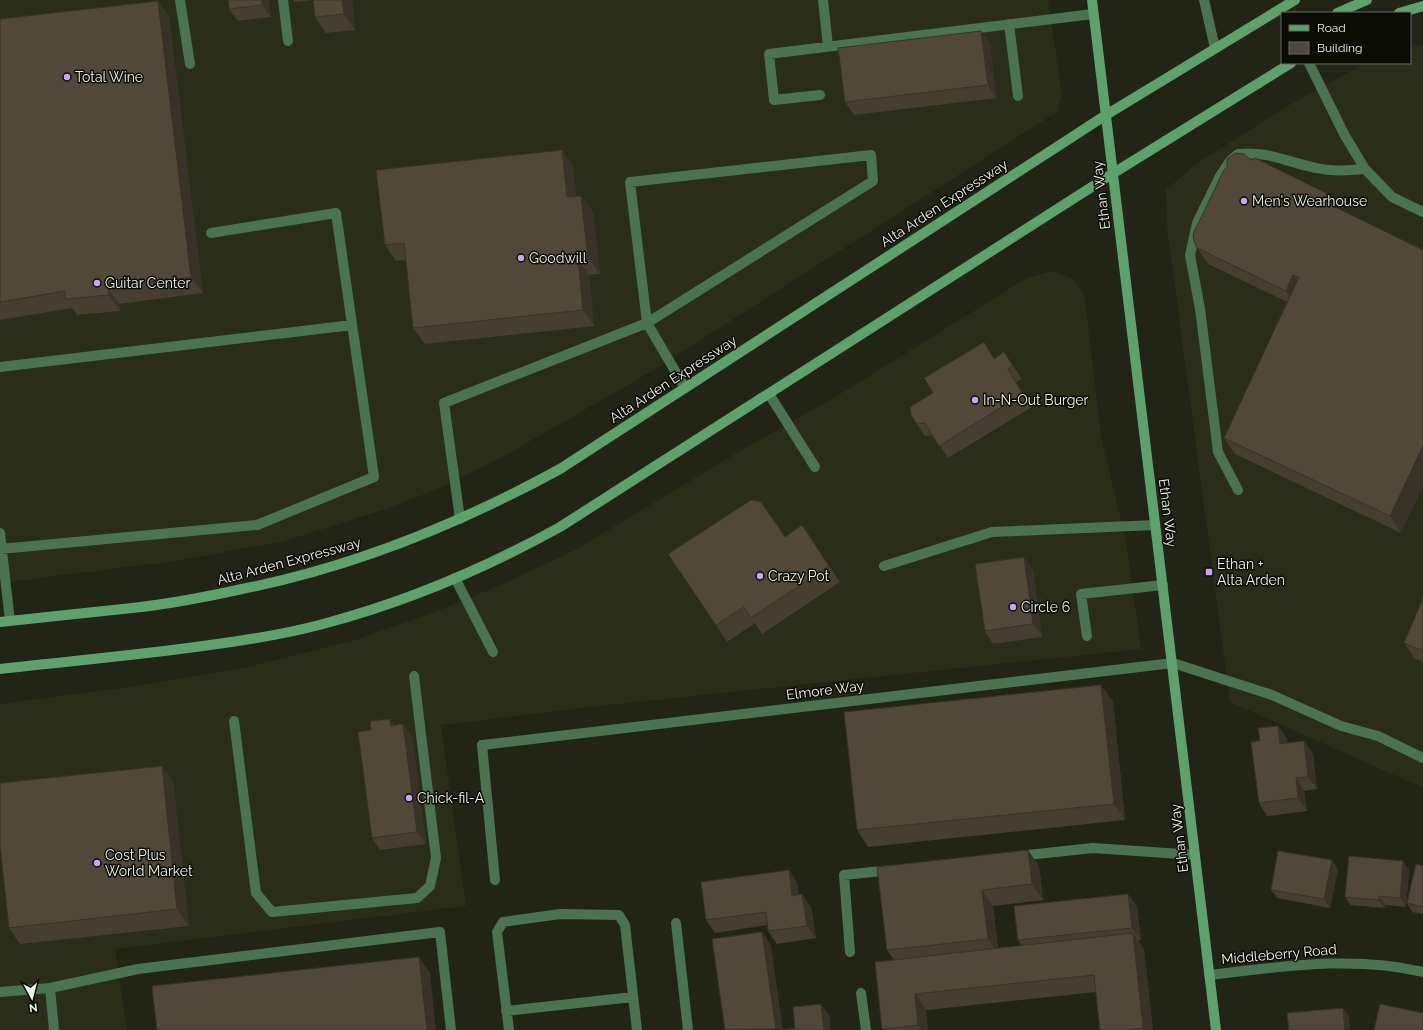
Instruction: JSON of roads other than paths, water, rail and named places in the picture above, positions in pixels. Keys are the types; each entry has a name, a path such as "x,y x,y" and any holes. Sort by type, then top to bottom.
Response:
{"main road":[{"name":"Ethan Way","path":"1092,0 1216,1030"},
{"name":"Alta Arden Expressway","path":"5,621 133,608 244,589 351,562 460,519 522,490 560,469 1106,115 1295,0"},
{"path":"1339,12 1367,0"},
{"path":"1402,12 1423,6"},
{"path":"0,669 170,651 288,632 354,615 423,591 493,561 560,527 1112,174 1289,64"}],"street":[{"path":"180,0 190,64"},
{"path":"283,0 288,41"},
{"path":"823,0 828,46"},
{"path":"1204,0 1215,48"},
{"path":"820,95 774,100 769,54 1093,14"},
{"path":"1009,24 1018,96"},
{"path":"1309,64 1344,134 1365,169 1392,197 1423,212"},
{"path":"1238,490 1218,452 1200,309 1190,255 1198,223 1220,176 1230,161 1238,154 1268,154 1315,168 1333,171 1365,169"},
{"path":"460,519 444,403 647,323 873,181 871,155 630,182 647,323 685,388"},
{"path":"1,549 257,525 374,477 336,213 211,232"},
{"path":"0,367 352,325"},
{"path":"769,394 815,467"},
{"path":"884,566 992,532 1155,525"},
{"path":"0,533 5,621"},
{"path":"454,578 494,652"},
{"path":"1086,636 1081,594 1163,585"},
{"path":"1172,664 1272,695 1340,726 1378,736 1423,758"},
{"name":"Elmore Way","path":"495,880 482,745 1172,664"},
{"path":"234,721 256,893 272,912 417,898 430,886 436,858 414,676"},
{"path":"1008,857 1093,848 1195,855"},
{"path":"850,952 844,875 899,869"},
{"path":"509,1030 497,932 504,922 560,914 619,915 625,925 637,1030"},
{"path":"676,923 688,1030"},
{"path":"0,992 50,988 138,969 440,932 451,1030"},
{"name":"Middleberry Road","path":"1209,975 1305,964 1349,963 1381,965 1423,972"},
{"path":"50,988 54,1030"},
{"path":"860,993 866,1030"},
{"path":"506,1011 634,997"}],"place":[{"name":"Total Wine","path":"67,77"},
{"name":"Men's Wearhouse","path":"1244,201"},
{"name":"Goodwill","path":"521,258"},
{"name":"Guitar Center","path":"97,283"},
{"name":"In-N-Out Burger","path":"975,400"},
{"name":"Ethan + Alta Arden","path":"1209,572"},
{"name":"Crazy Pot","path":"760,576"},
{"name":"Circle 6","path":"1013,607"},
{"name":"Chick-fil-A","path":"409,798"},
{"name":"Cost Plus World Market","path":"97,863"}]}
